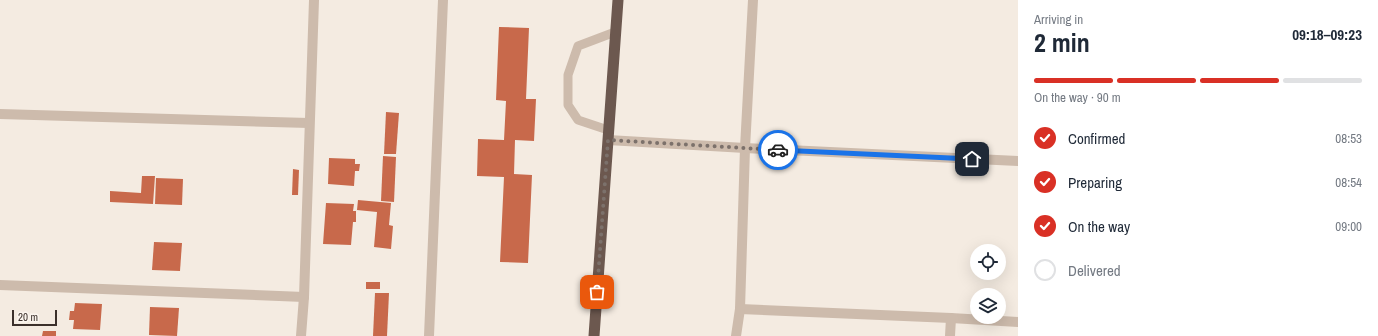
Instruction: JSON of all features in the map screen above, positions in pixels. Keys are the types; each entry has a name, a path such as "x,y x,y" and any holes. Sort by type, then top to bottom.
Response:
{"highway":[{"path":"594,336 618,0"}],"street":[{"path":"301,336 304,297 314,0"},
{"path":"429,336 443,0"},
{"path":"736,336 740,309 745,148 753,0"},
{"path":"0,114 310,123"},
{"path":"608,135 745,148 1018,161"},
{"path":"0,285 304,297"},
{"path":"740,309 1018,322"},
{"path":"950,336 951,318"}],"lane":[{"path":"608,135 578,120 568,104 568,76 578,46 615,32"}],"building":[{"path":"499,27 529,28 526,99 536,99 534,141 515,140 514,174 532,175 528,263 500,262 504,177 477,176 478,139 504,140 506,101 496,100"},
{"path":"386,112 399,113 396,154 384,154"},
{"path":"383,156 396,157 394,202 381,201"},
{"path":"329,158 355,159 355,164 360,164 359,171 355,171 354,186 328,184"},
{"path":"293,169 299,170 298,195 292,195"},
{"path":"142,176 155,176 153,204 110,202 110,191 141,193"},
{"path":"156,178 183,179 182,205 155,204"},
{"path":"358,200 391,203 389,225 393,226 391,249 374,247 377,212 357,210"},
{"path":"326,203 354,204 353,211 356,211 356,222 353,222 351,245 323,244"},
{"path":"154,242 182,243 180,271 152,270"},
{"path":"366,282 380,282 380,289 366,289"},
{"path":"375,293 389,293 387,336 373,336"},
{"path":"75,303 102,304 100,330 73,329 74,320 69,320 70,311 74,311"},
{"path":"150,307 179,308 177,336 149,335"},
{"path":"43,331 56,331 56,336 42,336"}],"way so far":[{"path":"597,292 608,140 778,150"}],"route":[{"path":"778,150 972,159"}]}
